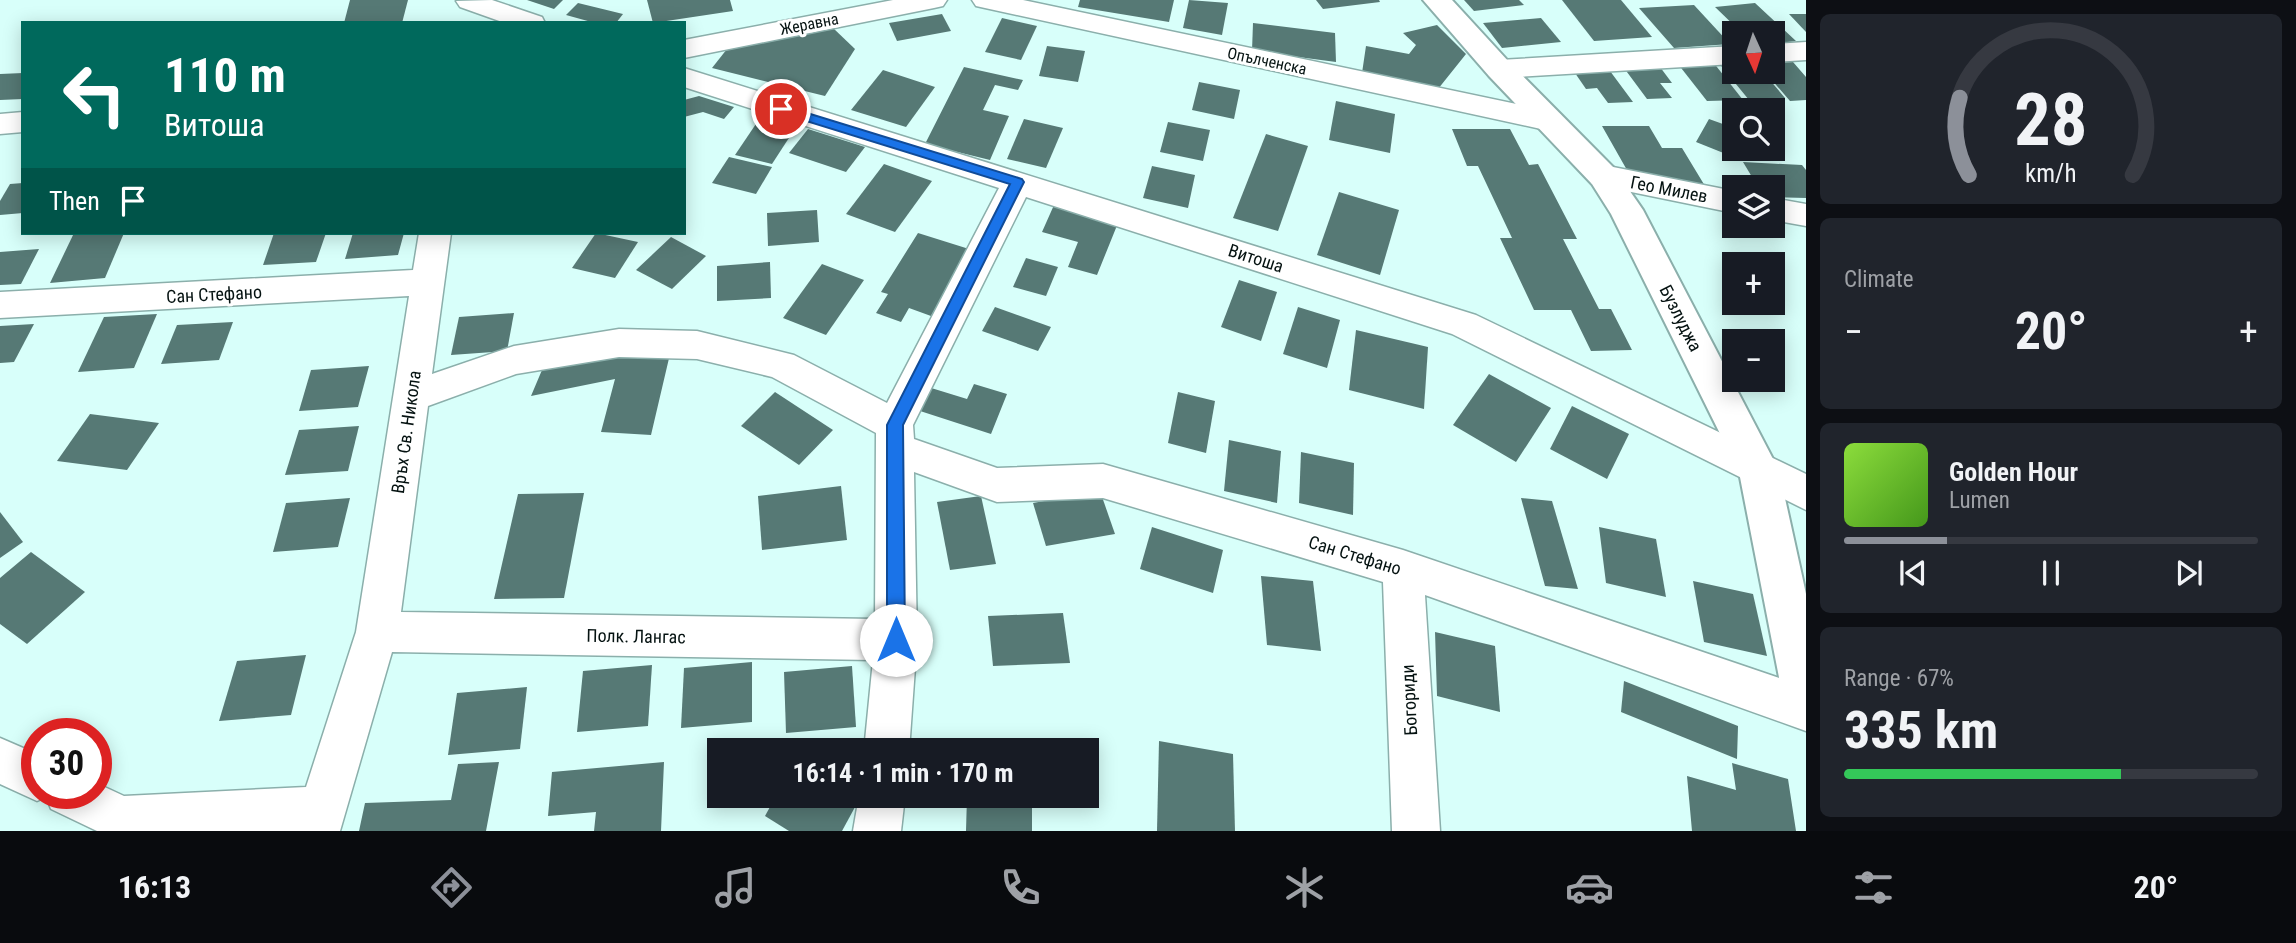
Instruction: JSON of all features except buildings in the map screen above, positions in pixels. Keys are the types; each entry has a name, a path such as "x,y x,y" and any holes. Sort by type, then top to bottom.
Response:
{"street":[{"path":"466,21 469,0 527,21"},
{"name":"Жеравна","path":"686,49 934,0"},
{"name":"Опълченска","path":"985,0 1550,121"},
{"name":"Бузлуджа","path":"1437,0 1499,69 1603,176 1626,211 1759,471 1806,698"},
{"path":"1785,52 1806,51"},
{"path":"1499,69 1722,56"},
{"name":"Витоша","path":"690,83 1018,182 1464,324 1806,493"},
{"path":"0,124 21,122"},
{"name":"Гео Милев","path":"1603,176 1722,200"},
{"path":"887,738 896,640 896,437 1018,182"},
{"path":"1785,211 1806,215"},
{"name":"Връх Св. Никола","path":"319,820 377,632 435,235"},
{"name":"Сан Стефано","path":"0,305 428,282"},
{"name":"Сан Стефано","path":"411,397 514,360 619,343 696,345 781,365 896,437 997,485 1103,481 1403,569 1806,709"},
{"name":"Богориди","path":"1403,569 1416,831"},
{"name":"Полк. Лангас","path":"377,632 896,640"},
{"path":"0,761 21,771"},
{"path":"877,831 880,808"},
{"path":"102,809 123,819 319,820"}],"route":[{"path":"781,109 1018,182 895,425 896,640"}]}
